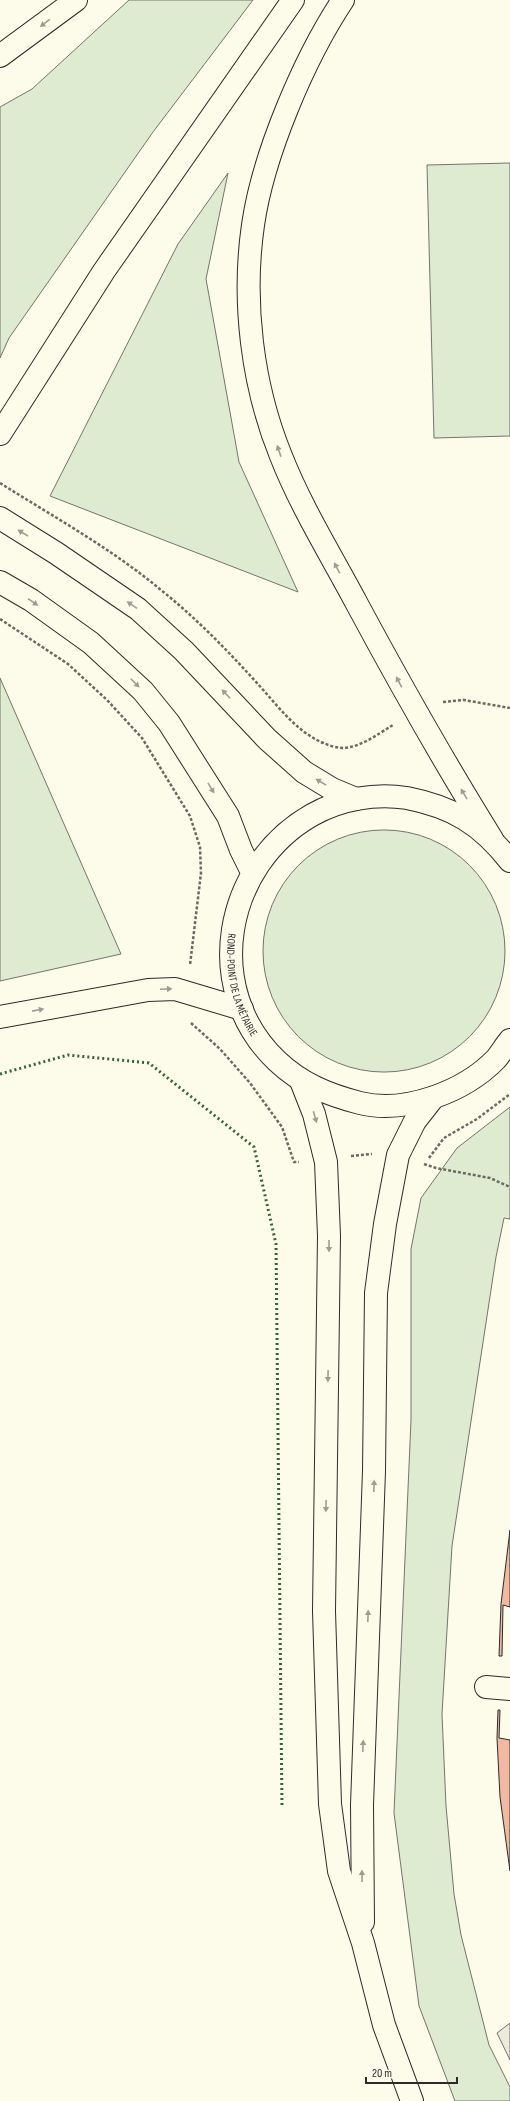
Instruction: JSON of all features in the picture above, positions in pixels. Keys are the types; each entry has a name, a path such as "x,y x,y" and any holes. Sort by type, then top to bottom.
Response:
{"main road":[{"path":"0,56 76,0"},
{"path":"0,434 104,270 293,0"},
{"path":"343,0 300,77 271,152 253,224 249,269 250,318 264,403 281,456 310,518 416,713 492,839"},
{"path":"0,518 56,553 138,609 190,657 267,739 304,772 332,789 356,799"},
{"path":"0,582 31,600 91,643 143,691 169,723 228,816 241,850 252,872"},
{"name":"ROND-POINT DE LA MÉTAIRIE","path":"510,862 492,839 463,817 429,802 393,796 356,799 325,808 296,824 272,846 252,872 238,905 231,940 233,975 242,1009 257,1037 272,1055 301,1081 332,1096 365,1104 399,1105 433,1098 467,1082 495,1059 510,1040"},
{"path":"0,1017 148,990 175,989 242,1009"},
{"path":"301,1081 314,1114 326,1162 329,1236 324,1611 330,1804 339,1871 363,1943 384,2026 412,2101"},
{"path":"363,1943 362,1805 374,1471 376,1294 385,1224 398,1155 415,1121 433,1098"},
{"path":"486,1687 510,1689"}],"path":[{"path":"0,483 125,562 162,590 220,644 291,721 305,733 318,741 336,747 348,748 361,743 428,706 451,700 464,700 510,708"},
{"path":"424,1164 436,1168 490,1178 510,1187"}],"green space":[{"path":"129,0 253,0 153,132 9,338 0,358 0,107 32,89"},
{"path":"510,163 510,436 434,438 427,165"},
{"path":"228,173 206,279 239,462 298,592 50,496 178,244"},
{"path":"0,678 121,954 0,981"},
{"path":"384,830 408,832 430,839 451,850 470,865 485,884 496,905 503,927 505,951 503,975 496,997 485,1018 470,1037 451,1052 430,1063 408,1070 384,1072 360,1070 338,1063 317,1052 298,1037 283,1018 272,997 265,975 263,951 265,927 272,905 283,884 298,865 317,850 338,839 360,832"},
{"path":"510,1107 510,1219 504,1218 496,1257 452,1546 442,1714 446,1806 454,1894 461,1935 489,2045 510,2087 510,2101 455,2101 419,2006 394,1813 411,1420 411,1249 421,1198 457,1148"}],"shaded area":[{"path":"510,2023 510,2060 497,2033"}],"building":[{"path":"510,1530 510,1607 503,1605 502,1656 499,1656 501,1604"},
{"path":"498,1710 500,1710 499,1738 510,1740 510,1871 500,1797 497,1738"}],"hedge":[{"path":"0,1074 68,1055 149,1063 254,1147 276,1244 282,1807"}]}
